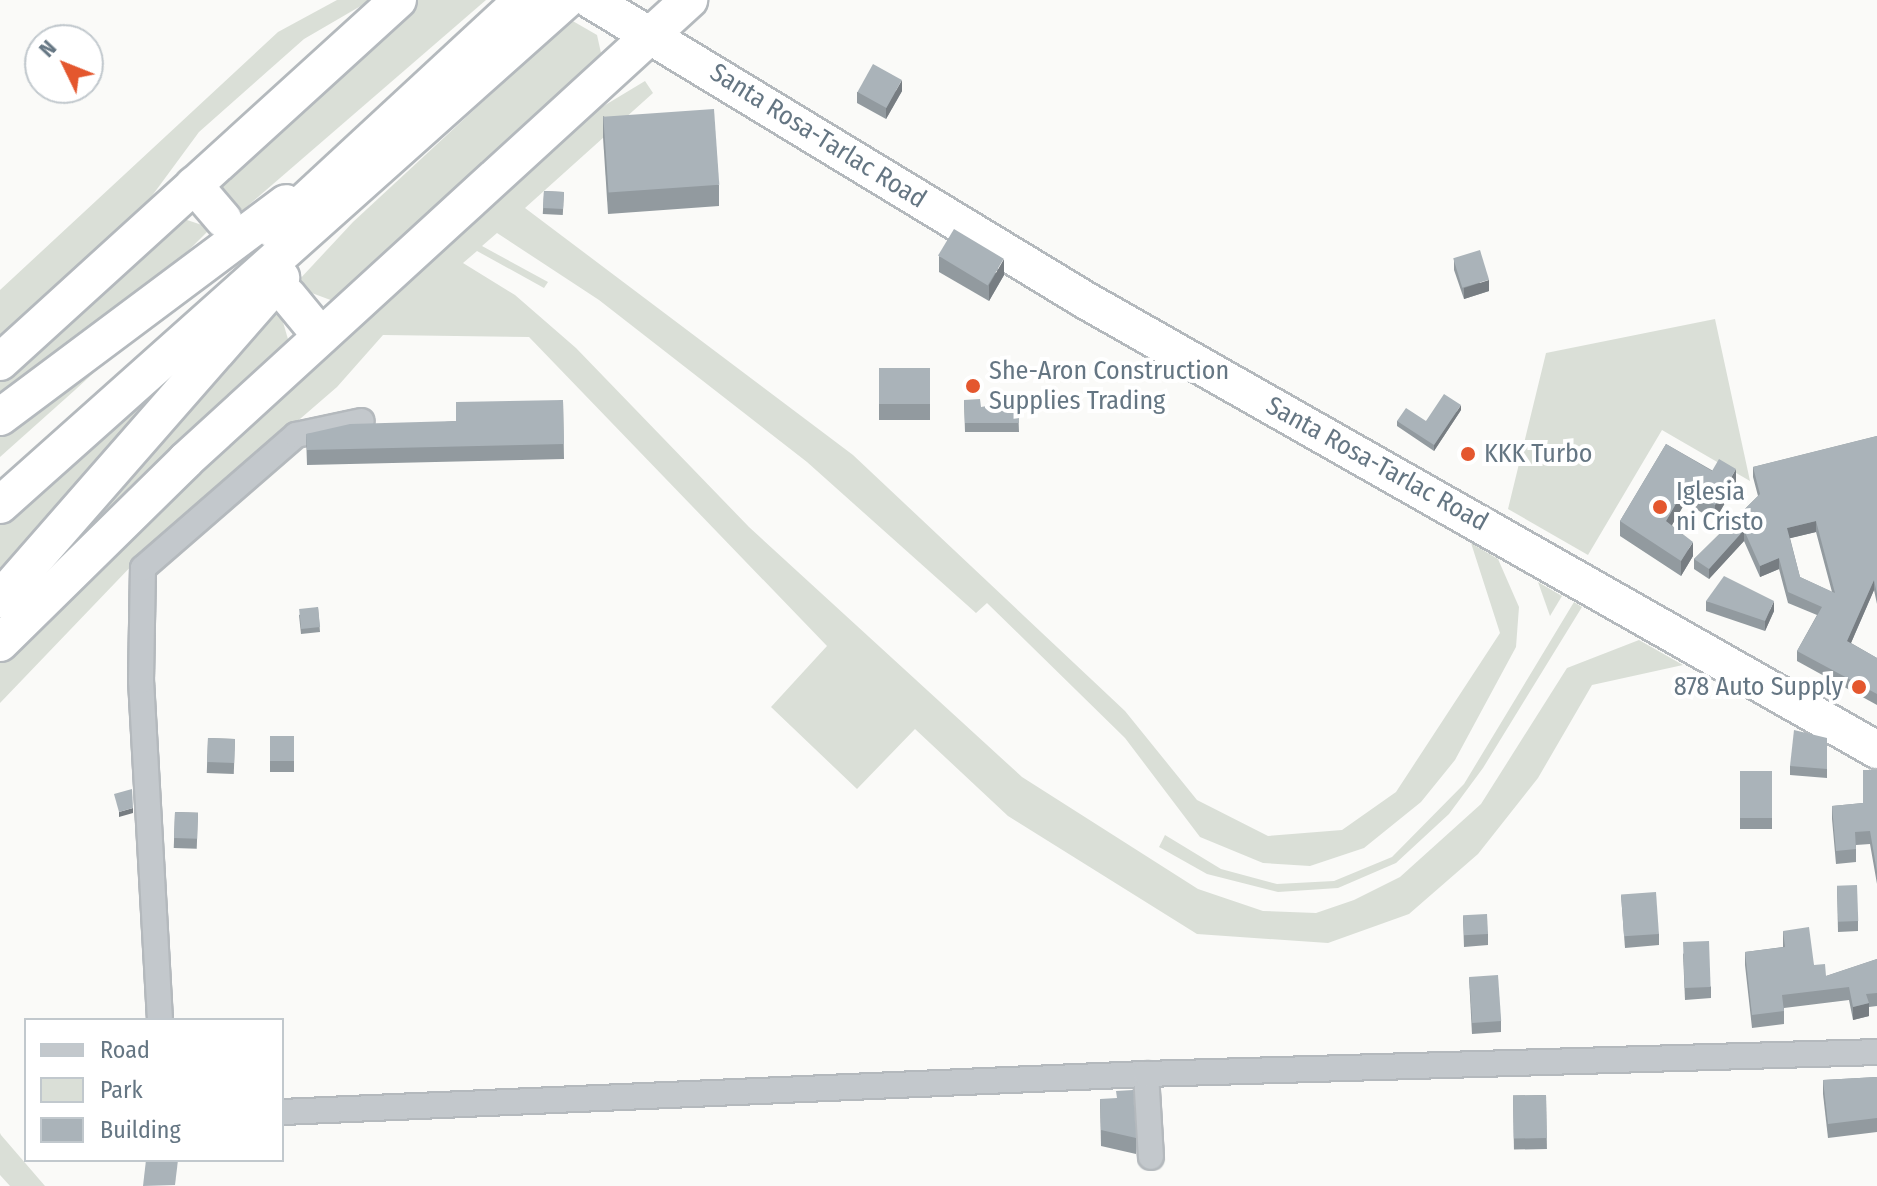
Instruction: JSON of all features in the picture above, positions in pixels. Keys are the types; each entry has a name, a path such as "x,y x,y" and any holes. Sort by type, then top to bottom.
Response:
{"highway":[{"path":"0,362 398,0"},
{"path":"496,43 522,0"},
{"path":"0,478 359,168 496,43 566,0"},
{"name":"Santa Rosa-Tarlac Road","path":"591,0 1085,300 1877,750"},
{"path":"0,643 321,336 689,0"},
{"path":"154,221 216,136 299,65 364,29"},
{"path":"0,417 359,168"},
{"path":"0,505 291,241 359,168"},
{"path":"0,599 359,168"},
{"path":"194,185 223,219"},
{"path":"288,296 321,336"}],"street":[{"path":"160,1018 141,681 143,568 296,435 362,421"},
{"path":"284,1112 1146,1074 1877,1052"},
{"path":"1146,1074 1151,1157"}],"green space":[{"path":"337,0 371,0 304,39 199,132 146,204 0,340 0,290 278,32"},
{"path":"411,0 486,0 235,217 219,185"},
{"path":"571,20 597,35 603,62 336,302 309,292 298,281 353,222"},
{"path":"645,81 653,93 525,208 853,455 1125,711 1197,800 1268,836 1342,830 1396,792 1500,633 1471,543 1498,559 1519,607 1516,647 1455,760 1421,802 1364,848 1310,866 1263,863 1200,837 1125,738 987,603 976,613 807,462 599,300 497,233 482,246 548,282 544,288 477,251 463,263 515,295 576,348 749,527 1022,777 1198,889 1263,911 1316,913 1354,900 1400,877 1481,804 1567,668 1639,640 1683,665 1592,685 1538,778 1478,854 1409,914 1328,943 1197,934 1008,816 915,729 857,789 771,707 827,646 529,337 383,335 337,387 138,559 0,703 0,663 81,579 587,116"},
{"path":"175,216 211,228 171,268 0,397 0,375"},
{"path":"175,298 75,390 0,457 0,427"},
{"path":"278,305 290,346 0,618 54,550"},
{"path":"1715,319 1750,481 1662,430 1588,555 1508,509 1546,353"},
{"path":"213,330 135,416 0,577 0,524"},
{"path":"1538,582 1562,596 1550,616"},
{"path":"1574,602 1582,607 1483,768 1449,814 1396,863 1338,888 1278,892 1207,874 1159,847 1165,835 1221,869 1277,884 1334,881 1392,857 1464,784"},
{"path":"0,1133 45,1186 10,1186 0,1175"}],"building":[{"path":"873,64 902,80 886,108 857,92"},
{"path":"714,109 719,185 609,193 603,117"},
{"path":"544,191 564,192 563,209 543,208"},
{"path":"954,229 1004,259 988,285 938,256"},
{"path":"1480,250 1489,280 1462,288 1453,258"},
{"path":"879,368 930,368 930,404 879,404"},
{"path":"1444,394 1461,405 1434,445 1397,421 1406,408 1426,421"},
{"path":"980,399 981,407 1018,404 1019,423 965,423 964,400"},
{"path":"563,400 564,444 307,450 306,434 350,424 456,421 456,402"},
{"path":"1877,436 1877,594 1874,580 1847,641 1877,658 1877,694 1797,651 1822,607 1788,592 1779,558 1760,566 1744,530 1709,569 1694,559 1760,494 1753,467","holes":["1816,521 1835,593 1800,577 1787,528"]},
{"path":"1666,444 1712,471 1719,459 1736,469 1715,505 1685,488 1666,521 1693,542 1681,561 1620,521"},
{"path":"1724,576 1774,601 1765,621 1706,601"},
{"path":"318,607 320,627 301,629 299,609"},
{"path":"1794,730 1827,738 1827,769 1790,766"},
{"path":"270,736 294,736 294,761 270,761"},
{"path":"208,738 235,739 234,763 207,762"},
{"path":"1863,770 1877,770 1877,872 1870,831 1855,832 1856,849 1836,851 1832,806 1863,803"},
{"path":"1740,771 1772,771 1772,818 1740,818"},
{"path":"132,789 133,808 119,812 114,794"},
{"path":"175,812 198,813 197,839 174,838"},
{"path":"1857,885 1858,921 1838,922 1837,886"},
{"path":"1656,892 1659,934 1624,936 1621,894"},
{"path":"1487,914 1488,934 1464,935 1463,915"},
{"path":"1809,927 1814,965 1825,964 1826,976 1877,959 1877,993 1866,994 1869,1003 1853,1007 1849,987 1782,995 1784,1011 1752,1015 1745,952 1785,947 1783,931"},
{"path":"1709,941 1711,987 1685,988 1683,942"},
{"path":"1498,975 1501,1021 1472,1023 1469,977"},
{"path":"1877,1077 1877,1118 1828,1124 1823,1080"},
{"path":"1133,1090 1136,1138 1101,1130 1100,1099 1117,1098 1116,1091"},
{"path":"1546,1095 1547,1138 1514,1139 1513,1096"},
{"path":"146,1162 178,1162 175,1185 143,1186"}],"place":[{"name":"She-Aron Construction Supplies Trading","path":"973,386"},
{"name":"KKK Turbo","path":"1468,454"},
{"name":"Iglesia ni Cristo","path":"1660,507"},
{"name":"878 Auto Supply","path":"1859,687"}]}
